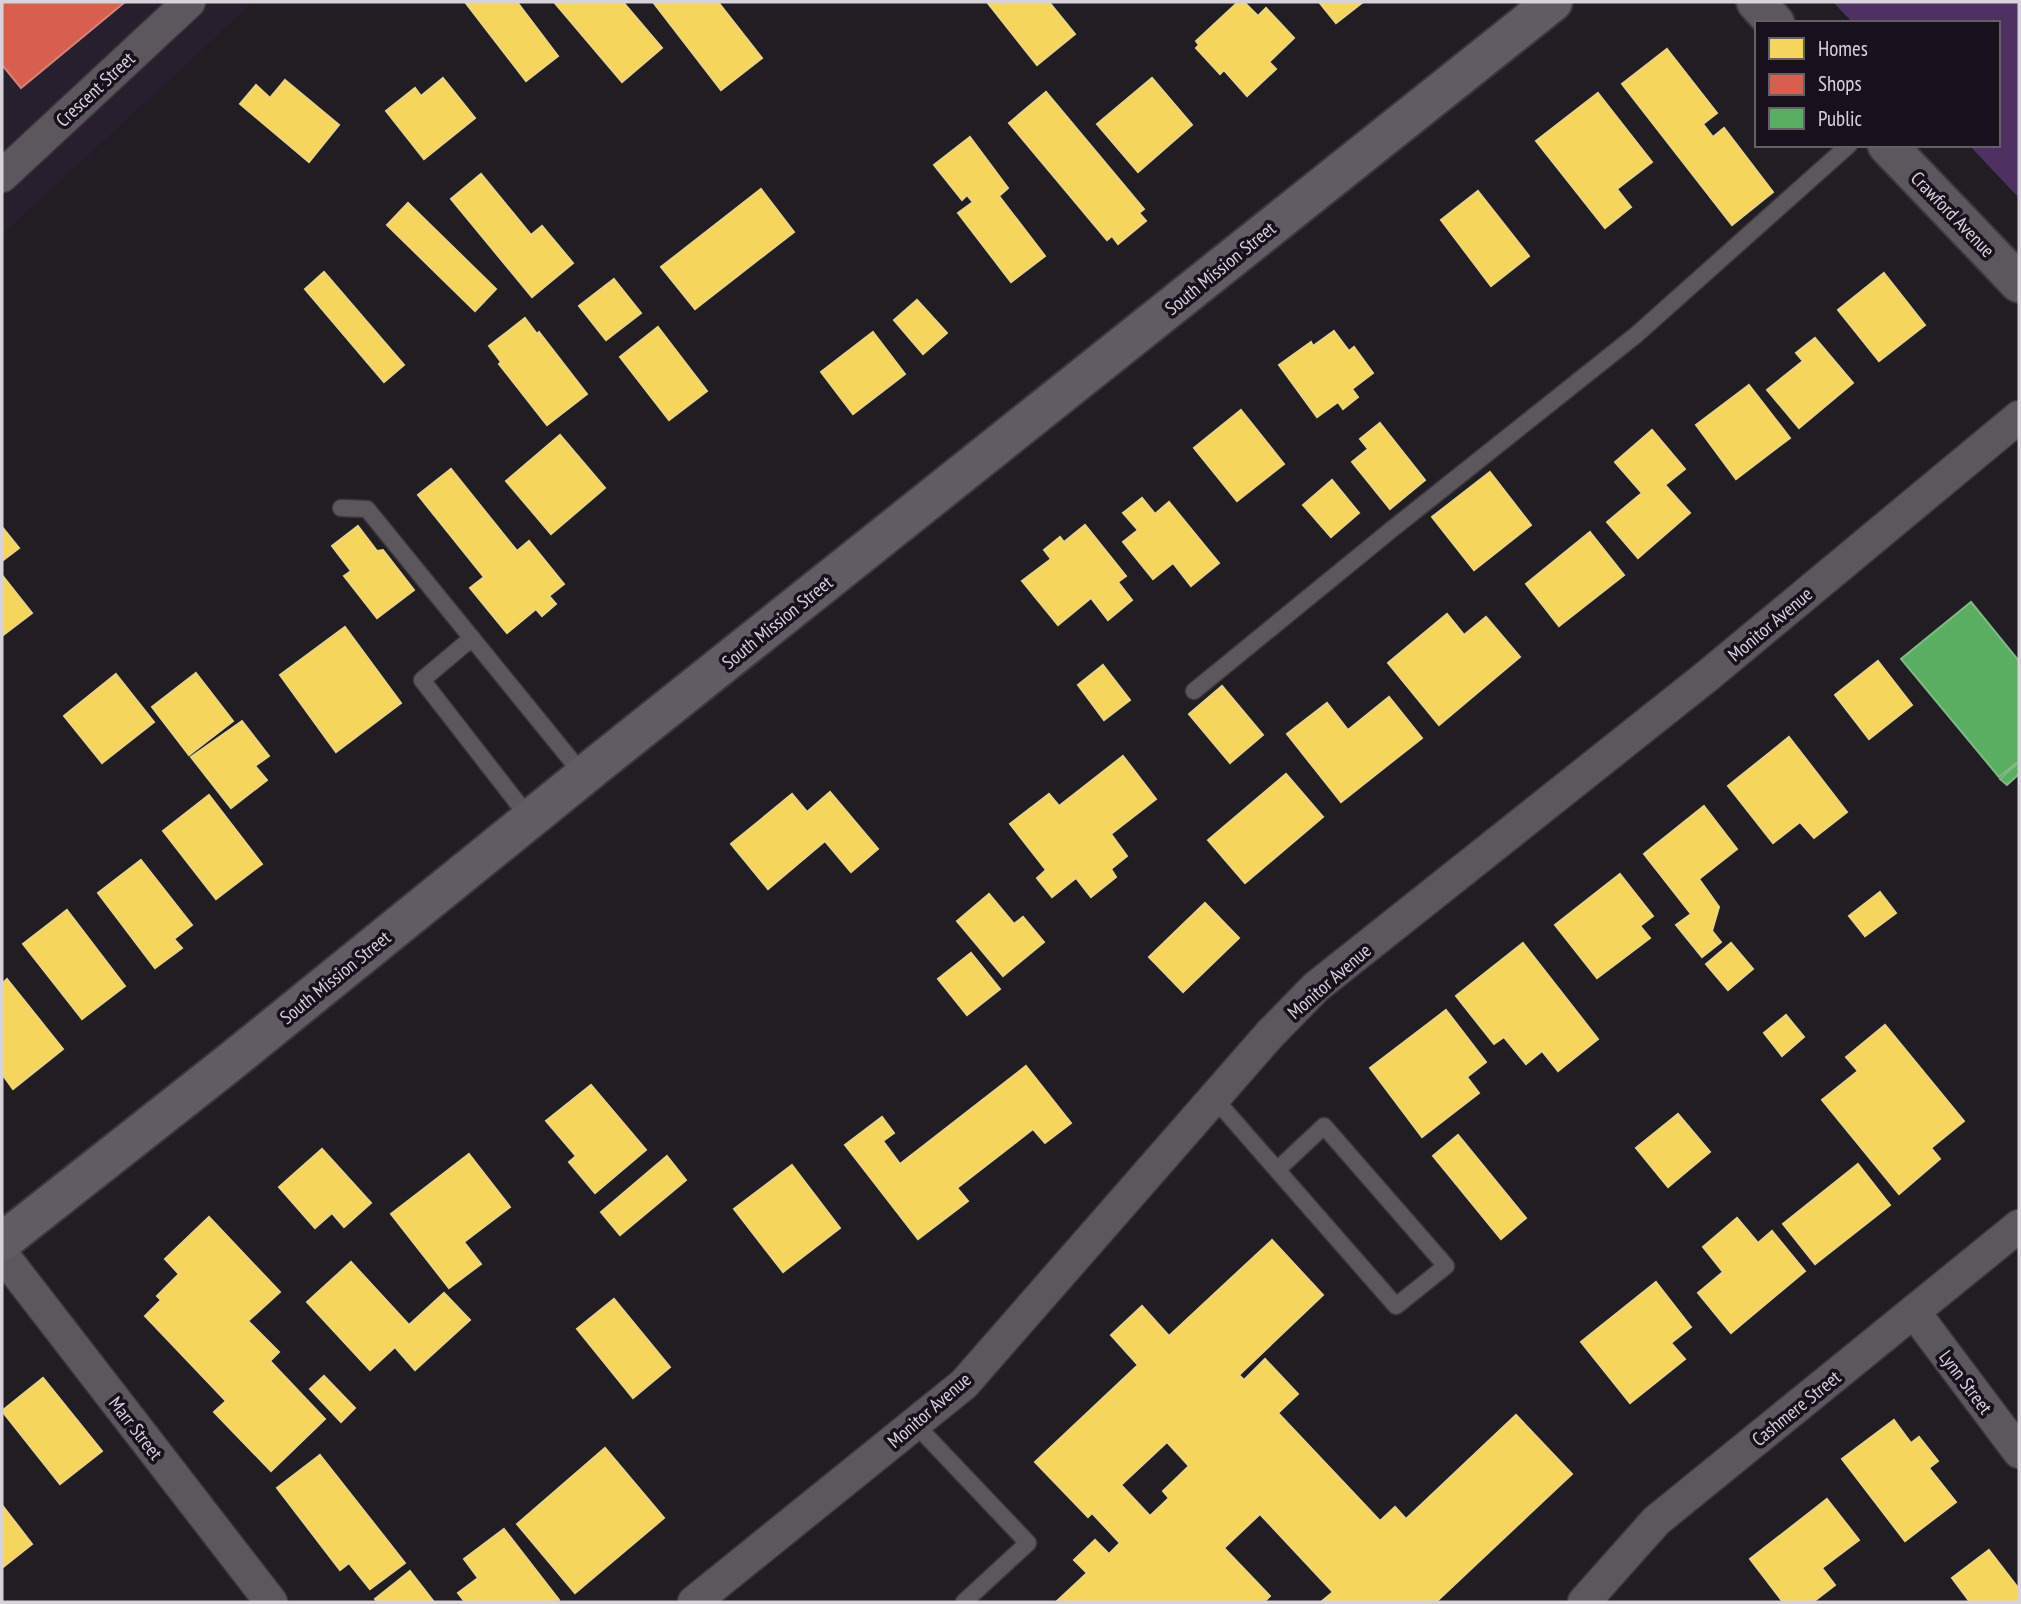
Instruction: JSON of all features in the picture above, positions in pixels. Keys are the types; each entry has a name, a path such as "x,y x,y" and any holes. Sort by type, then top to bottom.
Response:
{"main road":[{"name":"South Mission Street","path":"2,1242 1553,2"}],"street":[{"name":"Crescent Street","path":"2,176 189,2"},
{"path":"1756,2 1773,21"},
{"name":"Crawford Avenue","path":"1889,147 2019,283"},
{"name":"Monitor Avenue","path":"694,1602 964,1384 1270,1034 1316,987 1706,677 2019,417"},
{"name":"Cashmere Street","path":"1584,1602 1656,1521 2019,1226"},
{"name":"Marr Street","path":"2,1254 271,1602"},
{"name":"Lynn Street","path":"1914,1312 2019,1452"}],"lane":[{"path":"1194,691 1636,335 1847,147"},
{"path":"341,508 367,509 584,776"},
{"path":"472,638 422,680 530,819"},
{"path":"1214,1098 1396,1306 1446,1266 1324,1126 1278,1170"},
{"path":"915,1424 1028,1543 964,1602"}],"shaded area":[{"path":"2,2 253,2 2,235"},
{"path":"1833,2 2019,2 2019,198 1971,147 2000,147 2000,21 1851,21"}],"building: Homes":[{"path":"465,2 517,2 558,56 526,81"},
{"path":"554,2 623,2 662,48 622,82"},
{"path":"653,2 718,2 762,58 721,90"},
{"path":"987,2 1049,2 1075,34 1037,65"},
{"path":"1238,2 1244,2 1258,16 1266,8 1294,38 1269,62 1276,69 1247,96 1224,70 1220,74 1196,48 1199,45 1196,41"},
{"path":"1319,2 1363,2 1336,23"},
{"path":"1667,49 1717,113 1703,124 1713,137 1724,128 1773,192 1732,225 1622,84"},
{"path":"443,78 475,118 424,159 386,111 415,88 421,96"},
{"path":"1152,78 1192,125 1138,172 1097,124"},
{"path":"285,80 339,125 309,162 240,104 256,85 270,98"},
{"path":"1046,92 1144,209 1139,213 1146,221 1118,244 1112,236 1107,240 1009,123"},
{"path":"1598,93 1652,162 1617,189 1631,207 1605,228 1536,141"},
{"path":"970,137 1008,188 999,196 1045,256 1011,282 958,213 973,202 967,195 962,200 934,165"},
{"path":"481,174 531,235 542,226 573,263 532,297 451,199"},
{"path":"761,189 794,232 695,309 661,267"},
{"path":"1478,191 1529,256 1491,286 1441,220"},
{"path":"408,203 496,289 475,311 387,225"},
{"path":"324,272 404,365 384,382 305,289"},
{"path":"1884,273 1925,325 1879,361 1838,310"},
{"path":"614,279 641,313 606,340 579,306"},
{"path":"917,300 947,333 923,354 894,320"},
{"path":"525,318 587,394 547,425 499,364 501,362 489,346"},
{"path":"658,327 707,391 669,420 620,357"},
{"path":"1334,331 1349,351 1354,347 1373,373 1352,389 1358,397 1343,409 1338,402 1317,417 1279,365 1311,342 1313,346"},
{"path":"873,332 905,374 853,414 821,372"},
{"path":"1815,338 1853,383 1799,428 1767,390 1803,361 1796,353"},
{"path":"1749,385 1790,438 1736,479 1696,425"},
{"path":"1241,410 1284,464 1237,501 1194,448"},
{"path":"1380,423 1425,480 1390,509 1352,462 1368,449 1360,439"},
{"path":"1652,430 1685,469 1665,485 1690,513 1638,558 1607,522 1642,493 1615,462"},
{"path":"560,435 605,488 551,534 506,481"},
{"path":"451,469 517,551 529,541 564,584 549,596 556,604 542,616 536,609 507,633 470,588 484,577 418,495"},
{"path":"1490,472 1531,525 1474,570 1432,517"},
{"path":"1332,480 1359,513 1331,537 1303,505"},
{"path":"1142,498 1155,514 1169,502 1219,563 1191,586 1173,563 1153,579 1123,542 1138,530 1123,513"},
{"path":"1085,525 1126,576 1118,582 1132,600 1108,620 1091,598 1058,625 1022,581 1051,559 1044,550 1060,537 1064,542"},
{"path":"358,526 377,551 383,550 414,590 377,618 344,576 351,571 332,546"},
{"path":"2,527 19,548 2,561"},
{"path":"1590,532 1624,575 1559,626 1526,584"},
{"path":"2,575 32,613 2,636"},
{"path":"1447,614 1464,635 1486,617 1520,657 1439,725 1388,663"},
{"path":"345,627 401,703 336,752 280,675"},
{"path":"1878,661 1912,705 1869,739 1835,695"},
{"path":"1103,665 1130,700 1104,720 1078,685"},
{"path":"196,673 233,721 189,755 152,707"},
{"path":"116,674 154,722 102,763 64,716"},
{"path":"1222,686 1263,735 1230,763 1189,714"},
{"path":"1389,697 1422,738 1341,802 1287,734 1327,703 1348,730"},
{"path":"242,721 269,756 255,766 267,780 231,808 191,757"},
{"path":"1789,737 1847,812 1814,838 1800,822 1773,843 1728,786"},
{"path":"1123,756 1156,799 1111,834 1127,856 1111,869 1116,877 1091,897 1076,878 1052,897 1037,878 1046,870 1010,824 1049,794 1059,806"},
{"path":"1286,774 1323,817 1245,883 1208,840"},
{"path":"830,792 878,849 851,872 825,841 768,889 731,844 792,794 807,812"},
{"path":"209,795 262,864 216,899 163,831"},
{"path":"1704,806 1737,849 1699,879 1719,907 1712,931 1721,942 1702,957 1676,925 1691,914 1644,854"},
{"path":"141,860 192,925 174,939 182,948 155,968 98,893"},
{"path":"1620,874 1653,916 1640,926 1650,938 1597,978 1555,925"},
{"path":"1880,892 1896,913 1865,936 1849,916"},
{"path":"989,894 1014,924 1023,917 1044,942 1003,976 957,921"},
{"path":"1205,903 1239,938 1183,992 1149,957"},
{"path":"67,910 125,986 82,1019 23,944"},
{"path":"1523,943 1598,1039 1558,1071 1542,1051 1526,1064 1504,1037 1494,1044 1456,996"},
{"path":"1731,943 1753,969 1728,990 1706,964"},
{"path":"971,953 1000,989 967,1015 938,979"},
{"path":"7,979 63,1049 13,1089 2,1074 2,984"},
{"path":"1446,1010 1486,1062 1467,1077 1479,1093 1422,1137 1370,1068"},
{"path":"1786,1015 1804,1037 1782,1056 1764,1033"},
{"path":"1885,1025 1964,1121 1931,1148 1940,1159 1899,1194 1822,1100 1858,1071 1846,1057"},
{"path":"1026,1066 1071,1123 1045,1143 1033,1129 957,1188 968,1201 918,1239 845,1145 882,1117 894,1133 883,1141 900,1164"},
{"path":"591,1085 646,1150 595,1193 569,1162 576,1156 546,1121"},
{"path":"1678,1114 1710,1152 1668,1187 1636,1148"},
{"path":"1458,1135 1526,1218 1501,1239 1433,1156"},
{"path":"322,1149 371,1203 344,1227 332,1213 315,1228 279,1187"},
{"path":"469,1154 510,1207 464,1242 481,1264 449,1288 391,1214"},
{"path":"667,1156 686,1180 620,1235 601,1212"},
{"path":"1858,1164 1890,1205 1815,1264 1783,1224"},
{"path":"792,1165 840,1228 783,1272 734,1209"},
{"path":"209,1217 280,1292 248,1321 279,1352 270,1361 325,1419 271,1471 214,1412 226,1401 145,1316 161,1300 157,1296 179,1274 165,1259"},
{"path":"1737,1218 1758,1243 1772,1231 1805,1271 1731,1333 1698,1293 1723,1272 1703,1247"},
{"path":"1272,1240 1323,1295 1239,1375 1244,1380 1265,1359 1298,1394 1278,1413 1380,1521 1395,1507 1406,1519 1516,1415 1572,1474 1436,1602 1321,1602 1333,1592 1260,1514 1224,1548 1270,1596 1264,1602 1056,1602 1087,1573 1074,1560 1095,1540 1109,1554 1120,1543 1092,1513 1088,1517 1035,1462 1138,1365 1111,1335 1142,1306 1169,1336","holes":["1167,1442 1189,1466 1163,1491 1169,1498 1150,1516 1121,1485"]},
{"path":"351,1262 409,1325 444,1293 470,1320 415,1370 395,1347 370,1370 307,1302"},
{"path":"1656,1282 1691,1327 1671,1343 1685,1359 1630,1403 1581,1342"},
{"path":"614,1299 670,1367 633,1398 577,1329"},
{"path":"324,1376 355,1408 341,1422 310,1389"},
{"path":"43,1378 102,1451 60,1484 2,1411"},
{"path":"1894,1420 1911,1443 1919,1437 1938,1461 1929,1468 1956,1502 1905,1541 1842,1459"},
{"path":"605,1448 664,1518 575,1593 517,1524"},
{"path":"320,1455 405,1563 370,1589 349,1563 340,1570 277,1488"},
{"path":"1827,1499 1859,1540 1822,1568 1835,1585 1813,1602 1783,1602 1750,1559"},
{"path":"2,1505 32,1544 2,1568"},
{"path":"504,1529 559,1600 557,1602 465,1602 458,1593 478,1578 464,1559"},
{"path":"1989,1550 2019,1589 2019,1602 1970,1602 1952,1578"},
{"path":"410,1571 434,1602 377,1602 375,1599"}],"building: Shops":[{"path":"2,2 125,2 21,88 2,65"}],"building: Public":[{"path":"1971,602 2019,661 2019,761 1999,777 1901,659"},
{"path":"2019,762 2019,774 2007,785 2000,779"}]}
